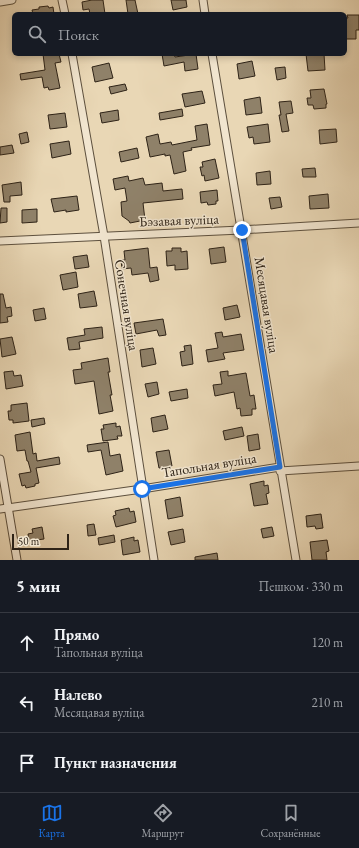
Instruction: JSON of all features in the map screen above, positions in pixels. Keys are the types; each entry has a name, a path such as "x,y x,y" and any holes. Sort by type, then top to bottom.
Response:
{"street":[{"path":"0,2 12,0"},
{"path":"62,0 65,12"},
{"path":"203,0 205,12"},
{"name":"Сонечная вуліца","path":"72,56 104,236 154,560"},
{"name":"Месяцавая вуліца","path":"212,56 296,560"},
{"name":"Бэзавая вуліца","path":"0,241 359,223"},
{"path":"0,459 17,560"},
{"name":"Тапольная вуліца","path":"0,509 280,469 359,466"}],"building":[{"path":"103,0 105,12 90,12 89,9 83,10 82,2"},
{"path":"126,0 135,0 138,12 128,12"},
{"path":"171,0 186,0 187,7 173,10"},
{"path":"39,7 53,7 54,12 32,12 32,10 39,9"},
{"path":"347,15 359,15 359,30 356,30 356,39 347,39"},
{"path":"43,56 60,56 61,62 55,63 60,88 49,90 48,87 44,88 42,77 21,80 20,74 45,70"},
{"path":"162,56 196,56 198,69 185,71 184,62 164,66"},
{"path":"306,56 324,56 325,70 308,71"},
{"path":"252,61 255,76 239,79 237,64"},
{"path":"109,63 113,78 95,82 92,67"},
{"path":"285,67 286,78 277,80 275,68"},
{"path":"125,84 127,90 111,94 109,87"},
{"path":"324,89 327,104 326,108 314,109 313,105 308,105 307,98 311,98 310,90"},
{"path":"202,91 205,103 185,107 182,94"},
{"path":"260,97 262,113 246,115 244,100"},
{"path":"291,101 293,113 286,114 289,131 282,132 279,115 281,115 279,102"},
{"path":"182,109 183,116 160,120 159,113"},
{"path":"118,110 119,120 102,123 100,113"},
{"path":"65,113 67,127 50,129 48,115"},
{"path":"207,124 210,145 191,148 192,150 183,152 186,171 174,174 170,155 165,156 165,154 150,157 146,137 158,134 160,144 171,142 172,145 197,140 195,126"},
{"path":"268,124 270,142 254,144 253,137 249,138 247,127"},
{"path":"336,129 337,142 320,144 319,130"},
{"path":"27,132 29,142 21,144 19,134"},
{"path":"69,141 71,154 52,158 50,144"},
{"path":"12,145 14,153 0,155 0,147"},
{"path":"137,148 139,158 121,162 119,152"},
{"path":"215,159 219,178 205,181 200,167 203,167 202,162"},
{"path":"315,168 316,177 303,177 302,169"},
{"path":"270,171 271,184 257,185 256,173"},
{"path":"128,176 129,181 143,178 145,185 162,183 163,191 182,189 183,199 143,203 145,220 130,223 122,216 121,202 127,201 125,188 115,190 113,179"},
{"path":"21,182 22,195 10,196 10,202 4,202 2,185"},
{"path":"217,190 218,201 216,201 216,204 208,205 207,202 201,203 200,192"},
{"path":"328,194 329,208 310,209 309,196"},
{"path":"77,196 79,210 54,212 51,199"},
{"path":"280,197 282,207 271,209 269,198"},
{"path":"1,208 7,208 7,222 0,223"},
{"path":"37,209 37,222 22,223 22,210"},
{"path":"224,247 226,262 211,264 209,249"},
{"path":"148,248 150,268 157,267 159,280 150,282 148,273 132,275 131,268 122,269 121,260 125,260 124,251"},
{"path":"172,248 181,248 181,252 187,251 188,269 175,270 175,265 167,266 166,251 172,251"},
{"path":"87,255 89,267 75,269 73,257"},
{"path":"76,272 78,287 63,290 60,275"},
{"path":"94,291 97,306 80,308 78,294"},
{"path":"0,294 3,294 6,308 11,307 12,316 7,317 8,322 0,323"},
{"path":"237,305 240,317 225,320 223,308"},
{"path":"44,308 46,319 35,321 33,310"},
{"path":"163,319 166,335 159,336 157,330 136,334 134,323"},
{"path":"102,327 103,338 79,342 80,349 69,350 67,338 85,335 84,329"},
{"path":"222,332 223,337 241,334 244,350 223,353 225,359 208,362 206,350 218,348 215,333"},
{"path":"12,337 16,354 2,357 0,339"},
{"path":"191,345 193,364 182,366 180,352 185,351 184,346"},
{"path":"153,348 156,364 142,367 140,350"},
{"path":"108,358 110,372 108,372 112,395 110,395 113,411 99,414 94,381 75,384 73,370 82,369 81,363"},
{"path":"13,371 14,376 21,375 23,386 6,389 4,372"},
{"path":"228,371 228,376 246,373 250,396 254,395 256,409 252,409 252,415 241,416 240,408 237,409 234,392 215,396 213,385 222,384 220,372"},
{"path":"157,382 159,394 148,397 145,384"},
{"path":"187,389 188,398 171,401 169,392"},
{"path":"27,403 29,421 13,423 13,420 9,420 8,411 11,411 11,405"},
{"path":"165,415 168,429 153,432 151,418"},
{"path":"44,418 45,424 32,427 31,420"},
{"path":"116,423 116,427 120,426 122,436 117,436 118,439 103,441 101,429 104,429 103,425"},
{"path":"242,427 244,436 225,440 223,431"},
{"path":"30,432 33,454 36,453 37,461 59,457 60,464 36,468 39,483 35,484 35,486 26,488 25,485 22,486 19,474 31,472 25,450 17,451 15,435"},
{"path":"258,434 260,449 249,451 247,436"},
{"path":"108,442 110,456 120,454 123,471 106,475 101,450 88,452 87,445"},
{"path":"169,450 172,466 159,468 156,452"},
{"path":"264,481 264,486 268,485 269,493 266,494 268,504 254,506 250,484"},
{"path":"180,497 183,516 168,519 165,500"},
{"path":"129,508 130,512 134,511 136,522 116,527 113,516 116,515 115,511"},
{"path":"321,514 323,528 316,529 315,526 307,527 306,516"},
{"path":"94,524 96,535 88,536 87,525"},
{"path":"42,527 44,539 29,541 28,534 33,533 32,529"},
{"path":"272,527 274,536 263,538 261,529"},
{"path":"183,529 185,542 171,545 168,532"},
{"path":"114,535 115,542 99,545 98,538"},
{"path":"134,537 134,541 138,540 140,552 123,555 121,540"},
{"path":"327,540 329,551 326,552 327,560 312,560 310,542"},
{"path":"217,553 218,560 195,560 195,557"}],"route":[{"path":"142,489 280,467 242,230"}]}
